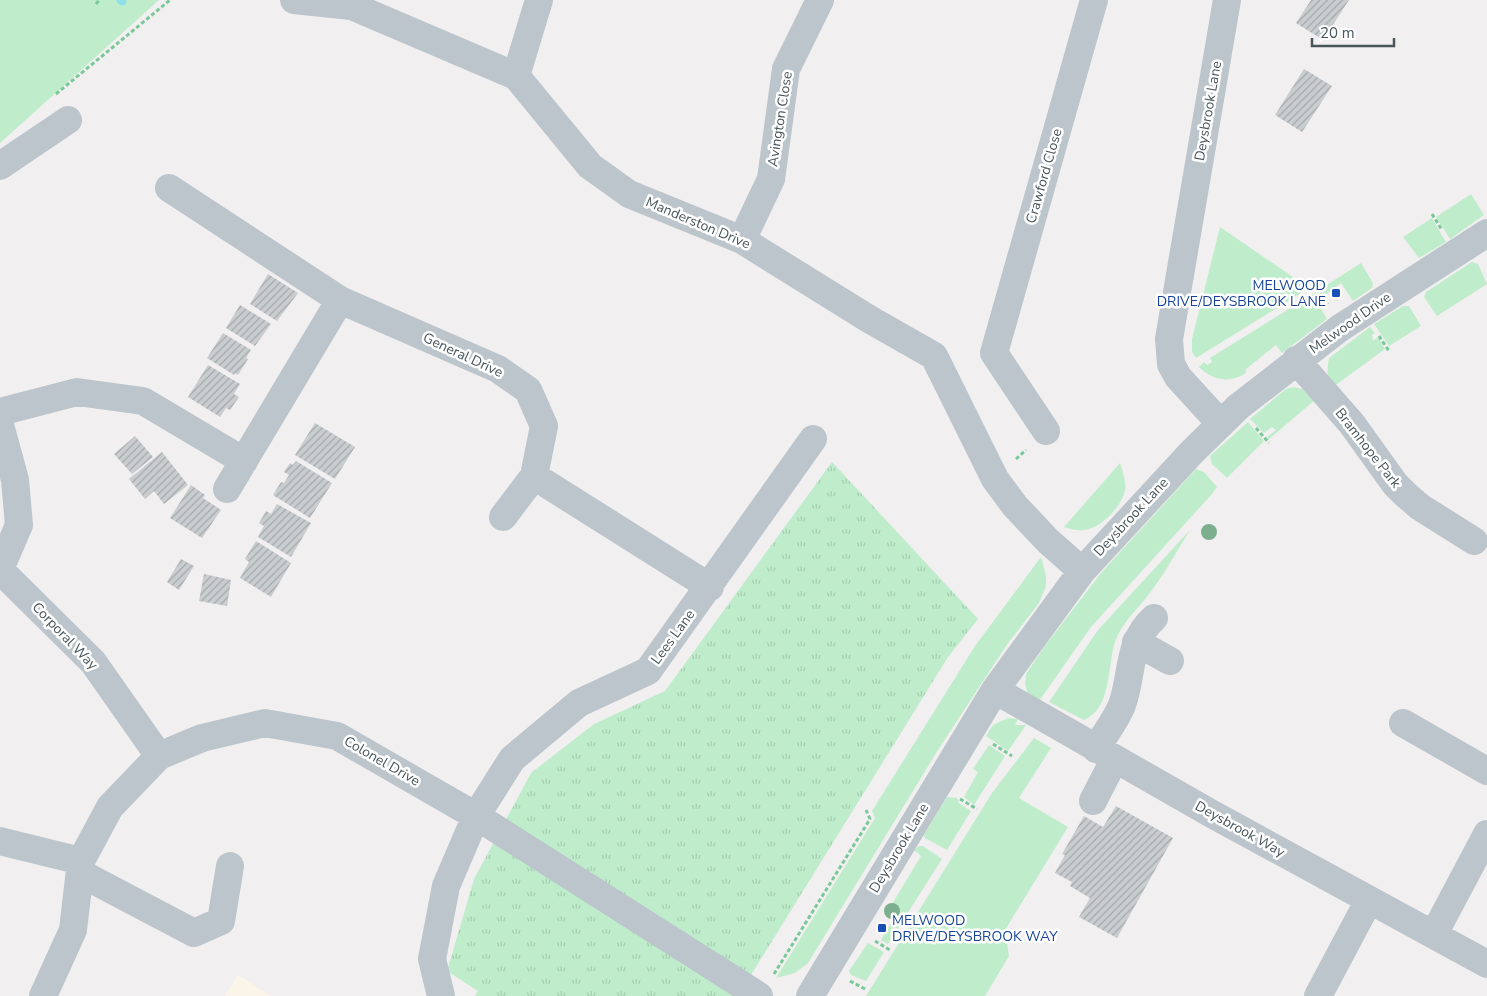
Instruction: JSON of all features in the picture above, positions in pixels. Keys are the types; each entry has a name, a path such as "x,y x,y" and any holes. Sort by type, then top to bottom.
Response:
{"street":[{"name":"Manderston Drive","path":"294,0 352,6 516,76 590,166 629,194 742,240 869,319 934,356 995,480 1015,506 1082,571"},
{"path":"516,76 539,0"},
{"name":"Avington Close","path":"742,240 771,179 786,69 820,0"},
{"name":"Crawford Close","path":"1046,431 994,353 1094,0"},
{"name":"Deysbrook Lane","path":"810,996 995,690 1082,571 1192,452 1221,424 1178,377 1170,364 1169,338 1227,0"},
{"path":"0,166 68,120"},
{"name":"General Drive","path":"169,188 340,300 498,369 528,390 544,426 534,476 503,517"},
{"name":"Melwood Drive","path":"1221,424 1238,407 1296,360 1390,295 1487,233"},
{"path":"227,489 340,300"},
{"name":"Bramhope Park","path":"1296,360 1352,424 1395,484 1420,508 1474,541"},
{"path":"0,412 77,392 143,401 244,461"},
{"path":"0,426 15,480 19,525 0,569"},
{"name":"Lees Lane","path":"476,816 512,759 579,703 648,671 710,587 813,439"},
{"path":"534,476 710,587"},
{"name":"Corporal Way","path":"0,569 93,662 159,756"},
{"path":"1093,800 1105,754 1121,706 1136,642 1144,627 1154,618"},
{"path":"1136,642 1170,661"},
{"name":"Deysbrook Way","path":"995,690 1105,754 1487,964"},
{"name":"Colonel Drive","path":"43,996 73,930 81,867 110,807 159,756 202,738 265,723 337,736 765,987"},
{"path":"1403,723 1487,771"},
{"path":"441,996 432,959 446,886 476,816"},
{"path":"1434,934 1487,834"},
{"path":"0,841 81,867 194,933 221,921 230,866"},
{"path":"1318,996 1369,900"}],"path":[{"path":"52,98 170,0"},
{"path":"995,480 1046,431"},
{"path":"765,987 870,819 866,810"},
{"path":"873,939 890,950"}],"shaded area":[{"path":"238,975 271,996 225,996"}],"green space":[{"path":"0,0 159,0 0,143"},
{"path":"1471,194 1484,215 1450,239 1436,217"},
{"path":"1432,218 1446,242 1419,258 1403,237"},
{"path":"1220,227 1309,288 1196,358 1192,352 1192,339"},
{"path":"1472,262 1478,264 1487,284 1437,316 1424,297 1426,292"},
{"path":"1361,263 1373,283 1372,288 1353,301 1341,283 1324,296 1319,290"},
{"path":"1316,292 1322,300 1321,309 1327,319 1282,353 1276,345 1246,369 1246,373 1234,379 1215,378 1199,367 1204,362 1207,365 1212,362 1210,358"},
{"path":"1403,306 1409,306 1421,326 1389,346 1374,324"},
{"path":"1370,327 1375,333 1372,335 1373,341 1378,337 1385,349 1333,387 1328,373 1329,358"},
{"path":"1294,387 1307,390 1316,399 1268,440 1267,437 1276,430 1272,427 1264,433 1250,419 1286,389"},
{"path":"1248,422 1264,441 1227,478 1212,464 1210,456"},
{"path":"832,462 978,619 948,657 738,996 475,996 478,991 447,971 474,879 531,773 594,724 665,691"},
{"path":"1120,463 1125,480 1125,490 1120,503 1110,516 1097,525 1084,530 1064,527"},
{"path":"1196,469 1204,472 1217,487 1212,494 1091,627 1037,704 1029,699 1025,684 1026,674 1045,646 1101,573"},
{"path":"1190,530 1158,582 1118,635 1107,686 1100,706 1084,720 1049,702 1098,630"},
{"path":"1041,557 1046,576 1046,586 1039,603 1006,646 938,750 808,963 795,973 776,978 875,818 872,811 975,646"},
{"path":"1008,718 1018,719 1015,725 1026,725 1008,751 986,736 993,725"},
{"path":"1034,738 1051,748 1019,798 1068,827 1005,930 1009,956 985,996 866,996 992,793"},
{"path":"989,745 1005,756 974,805 964,797 978,772 973,769"},
{"path":"947,797 957,798 959,803 971,811 947,850 925,838 924,835"},
{"path":"919,846 923,846 942,859 888,944 881,940 893,920 886,914 921,856 914,850"},
{"path":"868,943 884,952 866,981 851,975 849,971"}],"building":[{"path":"1311,0 1349,0 1323,40 1296,23"},
{"path":"1304,69 1332,86 1302,132 1275,115"},
{"path":"268,274 298,293 277,321 250,304"},
{"path":"240,305 271,324 255,346 226,328"},
{"path":"223,333 251,350 238,375 235,373 234,375 207,358"},
{"path":"208,365 240,384 234,394 239,397 230,410 226,408 220,417 188,397"},
{"path":"315,423 355,447 335,479 295,455"},
{"path":"135,436 153,457 132,474 114,454"},
{"path":"162,452 188,485 164,504 154,491 145,499 129,479"},
{"path":"296,461 332,483 310,518 273,495 281,482 284,483 289,475 284,472 290,463 293,465"},
{"path":"191,485 205,495 203,498 221,510 202,538 170,518"},
{"path":"277,504 311,523 291,557 258,537 264,526 259,523 266,511 271,514"},
{"path":"256,541 291,563 271,597 240,578 249,562 245,559"},
{"path":"181,559 194,566 179,590 167,582"},
{"path":"204,574 231,580 227,606 199,601"},
{"path":"1116,806 1173,838 1117,938 1079,917 1090,898 1070,886 1072,882 1055,873 1065,855 1062,854 1084,816 1103,827"}],"place":[{"name":"MELWOOD DRIVE/DEYSBROOK LANE","path":"1336,293"},
{"name":"MELWOOD DRIVE/DEYSBROOK WAY","path":"882,928"}]}
